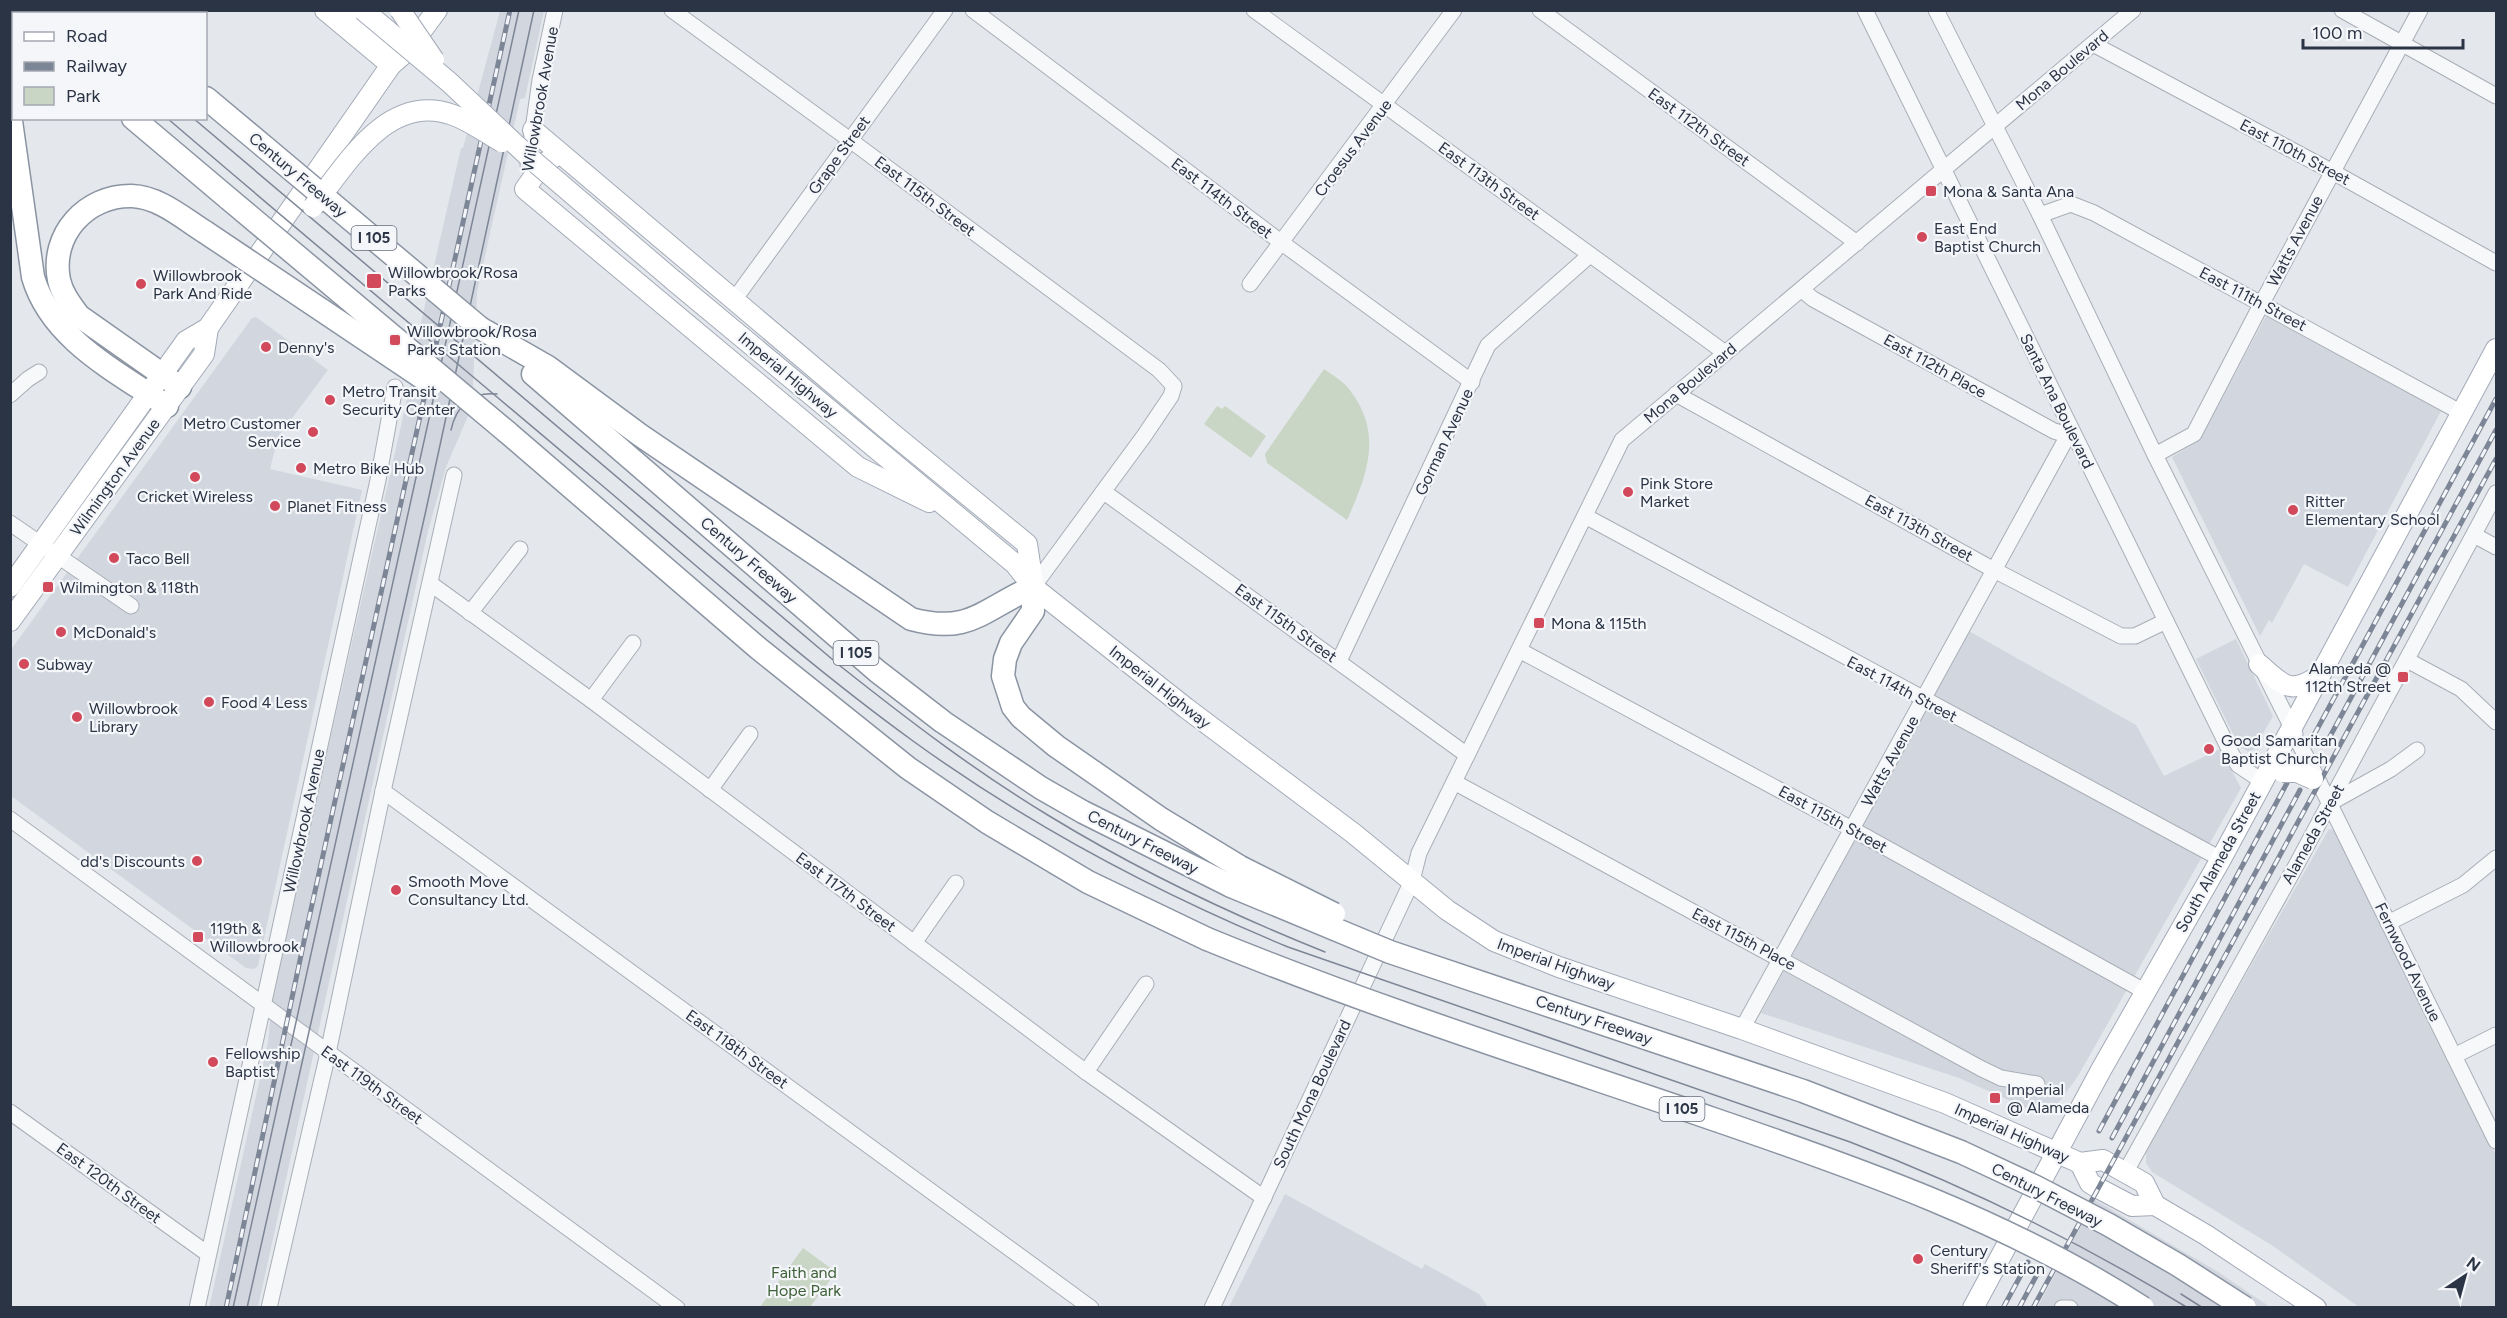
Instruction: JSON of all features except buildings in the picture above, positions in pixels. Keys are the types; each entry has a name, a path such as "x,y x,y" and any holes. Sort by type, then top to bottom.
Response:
{"highway":[{"name":"Century Freeway","path":"207,99 480,328 523,359 877,671 943,722 1049,793 1171,858 1236,877 1336,915 1390,952 1764,1078 1941,1144 2036,1187 2109,1225 2178,1264 2245,1308"},
{"path":"10,114 33,277 39,297 62,330 158,400"},
{"name":"I 105","path":"135,120 507,432 758,648 908,768 987,822 1088,882 1207,939 1326,986 1901,1186 1974,1216 2045,1251 2143,1308"},
{"path":"171,381 79,316 68,302 59,282 57,261 62,240 72,223 90,207 109,198 133,196 154,201 205,232 507,432"},
{"path":"523,359 548,367 640,435 910,619 934,625 957,623 976,618 994,609 1007,598 1033,587 1033,611 1011,643 1005,659 1003,676 1013,707 1021,717 1056,746 1161,819 1236,877"}],"main road":[{"path":"325,10 391,65"},
{"path":"338,10 406,52"},
{"name":"Imperial Highway","path":"363,10 449,82 530,158 1015,564 1033,587 1186,708 1353,833 1455,915 1494,941 1560,967 1742,1029 1945,1103 2080,1163 2103,1160 2144,1183 2155,1205 2226,1248 2316,1308"},
{"path":"401,10 449,82"},
{"path":"401,10 425,27"},
{"name":"Wilmington Avenue","path":"10,621 50,550 171,381 186,341 208,328 391,65 406,52 437,10"},
{"path":"260,252 313,207 366,140 388,121 411,114 429,112 454,115 530,158"},
{"path":"533,130 1027,544 1033,587"},
{"path":"562,155 542,165 525,189 858,466 958,516"},
{"name":"South Alameda Street","path":"2057,1152 2221,859 2262,781 2296,737 2320,675 2496,349"},
{"name":"Wilmington Avenue","path":"10,586 50,550"},
{"path":"2259,664 2274,677 2296,688 2304,686 2320,675"},
{"path":"2262,781 2282,772 2297,772 2315,777"},
{"path":"1973,1308 2057,1152"},
{"name":"Imperial Highway","path":"2080,1163 2090,1183 2098,1188 2132,1206 2155,1205"}],"street":[{"name":"Willowbrook Avenue","path":"525,189 540,80 555,10"},
{"name":"East 115th Street","path":"672,10 1159,370 1174,387 1171,396 1104,492 1467,755"},
{"name":"Grape Street","path":"734,300 945,10"},
{"name":"East 114th Street","path":"973,10 1282,243 1472,382"},
{"name":"East 113th Street","path":"1254,10 1724,352"},
{"name":"Croesus Avenue","path":"1250,284 1454,10"},
{"name":"East 112th Street","path":"1540,10 1857,243"},
{"name":"Santa Ana Boulevard","path":"1864,10 2238,765 2262,781"},
{"path":"1936,10 2040,215 2155,455 2315,777"},
{"name":"Mona Boulevard","path":"1412,881 1419,853 1622,440 2133,10"},
{"path":"2342,10 2496,96"},
{"name":"Watts Avenue","path":"2155,455 2194,434 2420,10"},
{"name":"East 110th Street","path":"2093,44 2333,172 2496,263"},
{"name":"East 111th Street","path":"2040,215 2070,204 2086,210 2462,413"},
{"name":"Gorman Avenue","path":"1339,662 1488,345 1590,255"},
{"name":"East 112th Place","path":"1802,290 2057,433 2064,434 2071,430"},
{"path":"10,395 39,372"},
{"name":"Willowbrook Avenue","path":"197,1308 378,480 395,387"},
{"name":"East 113th Street","path":"1676,394 1994,570 2121,636 2135,636 2166,621"},
{"name":"Watts Avenue","path":"1742,1029 2071,430"},
{"path":"274,1305 382,791 454,475"},
{"path":"1033,587 1104,492"},
{"name":"Alameda Street","path":"2125,1173 2330,803 2496,493"},
{"name":"East 114th Street","path":"1585,516 2221,859"},
{"path":"10,523 131,606"},
{"path":"2474,535 2496,547"},
{"path":"470,613 520,549"},
{"name":"East 117th Street","path":"431,584 591,700 1086,1072 1264,1198"},
{"path":"591,700 633,643"},
{"name":"East 115th Street","path":"1519,650 1852,829 2146,992"},
{"path":"2407,660 2461,689 2496,722"},
{"path":"710,790 750,734"},
{"path":"2330,803 2391,769 2417,750"},
{"name":"Fernwood Avenue","path":"2315,777 2330,803 2496,1141"},
{"name":"East 115th Place","path":"1454,782 1982,1070 2001,1078 2037,1084"},
{"name":"East 118th Street","path":"382,791 1090,1308"},
{"name":"East 119th Street","path":"10,819 677,1308"},
{"path":"2388,923 2463,885 2496,858"},
{"name":"South Mona Boulevard","path":"1212,1308 1412,881"},
{"path":"914,943 956,883"},
{"path":"1086,1072 1146,984"},
{"path":"2454,1056 2496,1035"},
{"name":"East 120th Street","path":"10,1112 208,1254"},
{"path":"2062,1308 2070,1308"}],"shaded area":[{"path":"500,11 544,11 525,98 520,99 477,292 472,407 446,467 428,531 258,1307 209,1308 268,1042 273,992 410,386 409,375 461,148 463,148"},
{"name":"Ritter Elementary School","path":"2266,316 2441,411 2348,587 2304,564 2272,623 2269,620 2260,636 2172,457 2200,440"},
{"path":"256,317 328,370 278,437 270,469 362,490 258,966 254,969 246,968 11,796 10,651 252,318"},
{"path":"1967,630 2136,725 2164,776 2220,749 2241,788 2078,1076 2054,1109 2029,1109 1959,1078 1761,1013"},
{"path":"2236,639 2273,716 2254,749 2248,752 2238,744 2196,659"},
{"path":"2329,829 2334,830 2496,1155 2496,1307 2359,1307 2273,1246 2152,1172 2146,1163 2146,1150"},
{"path":"1285,1194 1422,1269 1425,1264 1479,1294 1488,1307 1229,1307"},
{"path":"2095,1200 2215,1270 2270,1307 2037,1308"}],"green space":[{"path":"1324,369 1347,386 1360,405 1369,438 1366,470 1347,520 1267,463 1265,454"},
{"path":"1217,406 1222,409 1225,406 1266,436 1251,458 1204,424"},
{"name":"Faith and Hope Park","path":"803,1248 836,1272 810,1307 760,1307"}],"tram line":[{"path":"233,1308 519,10"},
{"path":"247,1308 426,510 534,10"},
{"path":"169,120 831,678 957,772 1048,829 1141,880 1288,947 1894,1159 2065,1238 2188,1308"},
{"path":"195,120 839,665 942,744 1023,800 1117,855 1219,907 1325,952"},
{"path":"451,430 457,414 466,402 480,395 497,394"},
{"path":"2181,1294 2203,1308"}],"railway":[{"path":"226,1308 306,932 510,10"},
{"path":"2314,735 2496,399"},
{"path":"2327,742 2496,430"},
{"path":"2033,1308 2496,459"},
{"path":"2099,1131 2287,783"},
{"path":"2112,1138 2300,790"},
{"path":"2003,1308 2028,1262"},
{"path":"2019,1308 2040,1269"}],"place":[{"name":"Mona & Santa Ana","path":"1931,191"},
{"name":"East End Baptist Church","path":"1922,237"},
{"name":"Willowbrook/Rosa Parks","path":"374,281"},
{"name":"Willowbrook Park And Ride","path":"141,284"},
{"name":"Willowbrook/Rosa Parks Station","path":"395,340"},
{"name":"Denny's","path":"266,347"},
{"name":"Metro Transit Security Center","path":"330,400"},
{"name":"Metro Customer Service","path":"313,432"},
{"name":"Metro Bike Hub","path":"301,468"},
{"name":"Cricket Wireless","path":"195,477"},
{"name":"Pink Store Market","path":"1628,492"},
{"name":"Planet Fitness","path":"275,506"},
{"name":"Ritter Elementary School","path":"2293,510"},
{"name":"Taco Bell","path":"114,558"},
{"name":"Wilmington & 118th","path":"48,587"},
{"name":"Mona & 115th","path":"1539,623"},
{"name":"McDonald's","path":"61,632"},
{"name":"Subway","path":"24,664"},
{"name":"Alameda @ 112th Street","path":"2403,677"},
{"name":"Food 4 Less","path":"209,702"},
{"name":"Willowbrook Library","path":"77,717"},
{"name":"Good Samaritan Baptist Church","path":"2209,749"},
{"name":"dd's Discounts","path":"197,861"},
{"name":"Smooth Move Consultancy Ltd.","path":"396,890"},
{"name":"119th & Willowbrook","path":"198,937"},
{"name":"Fellowship Baptist","path":"213,1062"},
{"name":"Imperial @ Alameda","path":"1995,1098"},
{"name":"Century Sheriff's Station","path":"1918,1259"}]}
